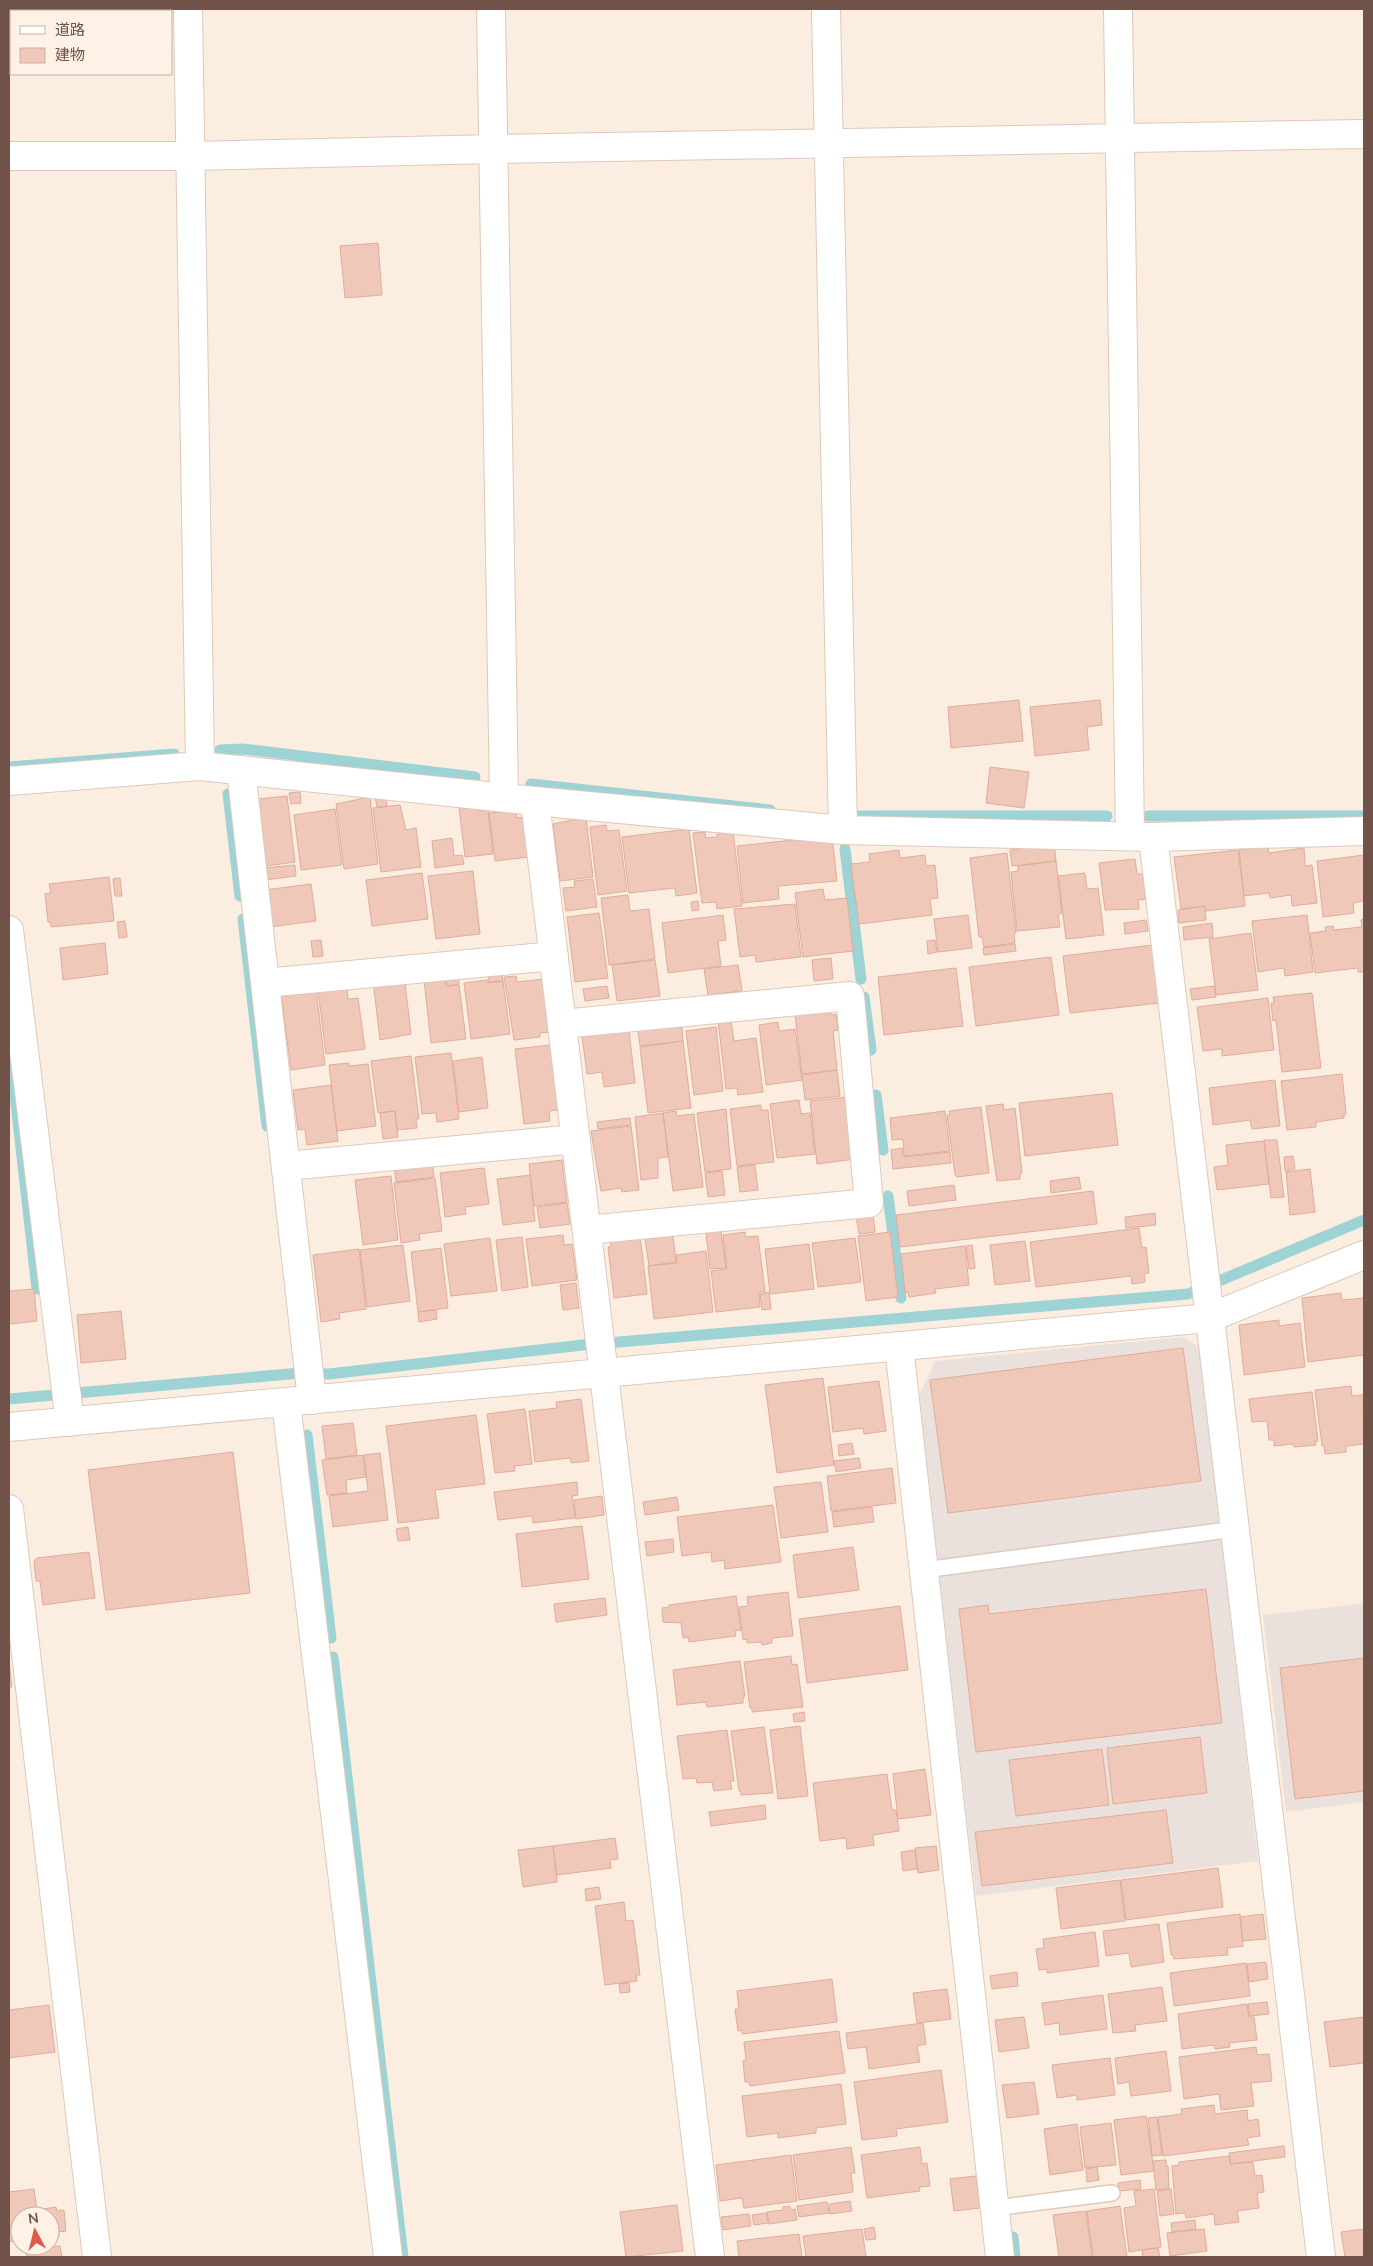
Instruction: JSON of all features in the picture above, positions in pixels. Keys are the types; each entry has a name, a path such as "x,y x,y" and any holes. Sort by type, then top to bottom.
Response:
{"street":[{"path":"188,9 192,156 200,766"},
{"path":"491,9 504,798"},
{"path":"826,9 842,830"},
{"path":"1118,9 1141,837 1207,1295 1321,2257"},
{"path":"9,156 192,156 1364,134"},
{"path":"9,781 200,766 504,798 842,830 1141,837 1364,831"},
{"path":"241,770 286,1166 304,1388 388,2257"},
{"path":"535,801 603,1354 710,2257"},
{"path":"9,930 68,1405"},
{"path":"265,984 554,956"},
{"path":"562,1024 850,996 869,1203 587,1230"},
{"path":"286,1166 576,1139"},
{"path":"9,1427 68,1405 304,1388 603,1354 899,1346 1207,1295 1364,1255"},
{"path":"899,1346 1000,2257"},
{"path":"9,1509 98,2257"}],"lane":[{"path":"924,1570 1235,1530"},
{"path":"994,2208 1112,2193"}],"shaded area":[{"path":"1183,1337 1200,1348 1258,1861 976,1896 918,1398 935,1361"},
{"path":"1364,1603 1364,1802 1286,1812 1263,1615"}],"building":[{"path":"378,243 382,295 345,298 340,246"},
{"path":"1019,700 1023,741 951,748 948,707"},
{"path":"1100,700 1102,725 1087,727 1089,750 1035,756 1030,707"},
{"path":"990,767 1029,772 1024,808 986,803"},
{"path":"300,792 301,803 291,804 289,793"},
{"path":"386,794 387,806 377,807 375,796"},
{"path":"287,796 295,862 266,866 258,799"},
{"path":"370,797 378,864 344,869 336,804"},
{"path":"400,805 406,830 416,828 421,867 381,872 373,808"},
{"path":"479,806 479,811 488,810 493,854 465,857 459,808"},
{"path":"335,809 342,865 301,870 294,815"},
{"path":"511,810 511,812 516,812 517,818 524,817 529,857 495,861 489,813"},
{"path":"586,817 593,877 560,881 553,824"},
{"path":"606,825 607,831 619,830 627,891 598,895 590,827"},
{"path":"689,829 697,893 676,896 675,888 629,893 622,837"},
{"path":"705,832 706,838 717,837 717,834 733,832 742,906 717,909 716,902 702,903 693,833"},
{"path":"832,836 837,881 778,886 779,899 743,903 737,846"},
{"path":"452,838 454,856 462,855 464,864 435,868 432,841"},
{"path":"1054,844 1056,861 1012,866 1010,850"},
{"path":"1268,846 1269,853 1304,848 1305,866 1312,865 1317,903 1292,906 1291,895 1270,898 1269,893 1244,896 1239,850"},
{"path":"899,850 900,858 925,855 926,866 935,865 938,898 930,899 932,915 859,924 851,864 870,862 869,854"},
{"path":"1238,850 1245,906 1206,911 1205,906 1181,909 1174,857"},
{"path":"1007,853 1016,933 1014,933 1015,943 984,947 982,937 979,937 970,858"},
{"path":"1364,855 1364,901 1353,903 1354,913 1323,917 1317,861"},
{"path":"1135,859 1137,874 1143,874 1146,899 1138,900 1139,909 1105,910 1099,863"},
{"path":"1056,861 1062,913 1058,914 1060,927 1017,931 1011,872 1018,871 1018,866"},
{"path":"295,865 296,876 265,880 264,868"},
{"path":"473,871 480,934 436,939 428,876"},
{"path":"422,873 428,919 372,926 366,880"},
{"path":"1085,873 1087,889 1098,888 1104,935 1066,939 1058,876"},
{"path":"109,877 114,921 51,927 50,922 48,922 45,894 51,893 49,884"},
{"path":"120,878 122,896 115,896 113,879"},
{"path":"593,879 597,907 566,911 563,888 575,887 574,881"},
{"path":"311,884 316,921 269,927 265,890"},
{"path":"823,889 825,900 847,898 853,951 803,957 795,893"},
{"path":"628,895 630,911 649,909 655,959 609,965 601,898"},
{"path":"698,901 699,910 692,911 691,902"},
{"path":"795,904 801,957 756,962 755,955 740,957 734,909"},
{"path":"1205,906 1206,920 1179,923 1178,910"},
{"path":"599,913 608,978 575,982 567,917"},
{"path":"723,915 726,940 718,941 721,966 668,973 662,923"},
{"path":"968,915 972,948 938,952 934,919"},
{"path":"1307,915 1313,972 1285,976 1284,968 1258,972 1252,921"},
{"path":"1364,919 1364,972 1358,972 1358,968 1315,973 1310,933 1326,931 1325,927 1333,926 1334,930 1362,927 1361,920"},
{"path":"1146,920 1148,931 1125,934 1124,923"},
{"path":"125,921 127,937 119,938 117,922"},
{"path":"1212,923 1213,937 1184,940 1183,927"},
{"path":"1251,933 1258,990 1216,995 1209,939"},
{"path":"321,940 323,956 313,957 311,941"},
{"path":"935,940 937,952 928,954 927,941"},
{"path":"105,943 108,974 63,980 60,948"},
{"path":"1015,944 1016,951 984,955 983,948"},
{"path":"1152,945 1159,1003 1070,1013 1063,956"},
{"path":"1051,957 1059,1015 976,1026 969,967"},
{"path":"831,958 833,979 814,981 812,960"},
{"path":"655,960 660,996 617,1001 612,965"},
{"path":"738,965 742,991 708,995 704,969"},
{"path":"501,968 503,981 489,982 488,969"},
{"path":"956,968 963,1026 884,1035 878,977"},
{"path":"458,970 459,984 447,986 445,972"},
{"path":"516,976 517,982 544,979 551,1032 540,1033 540,1037 514,1040 504,977"},
{"path":"444,977 446,986 459,985 466,1039 431,1043 424,980"},
{"path":"488,980 488,983 503,981 510,1034 471,1039 464,983"},
{"path":"373,981 405,983 411,1034 380,1040"},
{"path":"607,986 609,998 585,1001 583,989"},
{"path":"1214,986 1216,997 1192,1000 1190,989"},
{"path":"347,987 348,999 358,998 365,1049 326,1054 318,990"},
{"path":"316,988 325,1065 291,1070 281,993"},
{"path":"1312,993 1321,1068 1282,1072 1276,1020 1273,1021 1271,1003 1274,1003 1273,997"},
{"path":"1268,998 1274,1050 1222,1056 1222,1049 1203,1051 1197,1007"},
{"path":"830,1011 831,1015 836,1014 838,1030 833,1031 837,1070 802,1074 795,1015"},
{"path":"681,1019 683,1041 640,1046 637,1024"},
{"path":"731,1020 734,1041 756,1038 763,1092 738,1095 737,1088 726,1089 718,1021"},
{"path":"778,1022 779,1031 795,1029 802,1080 766,1085 759,1025"},
{"path":"716,1027 723,1091 694,1095 686,1031"},
{"path":"629,1031 635,1083 604,1087 602,1072 587,1074 582,1036"},
{"path":"683,1041 691,1108 648,1113 640,1047"},
{"path":"550,1045 558,1110 549,1111 550,1121 524,1124 515,1049"},
{"path":"451,1053 459,1119 437,1122 436,1113 422,1114 415,1057"},
{"path":"411,1056 419,1119 416,1119 417,1128 397,1130 395,1111 378,1113 371,1061"},
{"path":"482,1057 488,1108 459,1112 453,1061"},
{"path":"349,1063 349,1066 368,1064 376,1126 337,1131 329,1065"},
{"path":"837,1070 840,1096 805,1100 802,1075"},
{"path":"1342,1074 1346,1114 1344,1114 1344,1118 1316,1122 1316,1127 1287,1130 1281,1081"},
{"path":"1275,1080 1280,1126 1252,1129 1250,1120 1213,1125 1209,1088"},
{"path":"331,1085 338,1141 307,1145 305,1129 298,1130 293,1090"},
{"path":"1112,1093 1118,1145 1025,1156 1019,1103"},
{"path":"848,1097 856,1159 817,1164 810,1101"},
{"path":"799,1100 801,1114 810,1113 815,1154 777,1158 770,1104"},
{"path":"1003,1104 1004,1110 1015,1108 1022,1173 1020,1173 1020,1179 997,1181 986,1106"},
{"path":"761,1105 761,1110 768,1110 774,1162 737,1166 730,1109"},
{"path":"981,1107 989,1173 957,1177 955,1175 947,1115 950,1115 949,1111"},
{"path":"726,1109 731,1169 705,1172 697,1113"},
{"path":"395,1111 398,1137 383,1139 380,1113"},
{"path":"676,1111 677,1116 694,1114 703,1187 673,1191 663,1113"},
{"path":"945,1111 950,1151 904,1156 903,1139 892,1140 890,1118"},
{"path":"663,1113 668,1157 658,1158 658,1178 641,1180 635,1117"},
{"path":"630,1118 631,1125 598,1129 597,1122"},
{"path":"631,1126 639,1190 622,1192 621,1188 601,1191 591,1131"},
{"path":"1264,1140 1277,1140 1284,1197 1271,1198"},
{"path":"1264,1141 1269,1184 1217,1190 1214,1167 1228,1165 1226,1145"},
{"path":"902,1148 903,1157 950,1152 951,1163 893,1169 891,1150"},
{"path":"1293,1156 1295,1169 1285,1171 1284,1157"},
{"path":"432,1160 434,1177 396,1182 394,1164"},
{"path":"562,1160 567,1202 534,1206 529,1164"},
{"path":"755,1165 758,1190 740,1192 737,1167"},
{"path":"484,1168 489,1204 465,1207 466,1214 445,1217 440,1173"},
{"path":"1310,1169 1315,1212 1290,1215 1286,1172"},
{"path":"722,1171 725,1195 708,1197 705,1173"},
{"path":"530,1175 535,1221 503,1225 497,1179"},
{"path":"391,1176 398,1240 363,1245 355,1180"},
{"path":"1079,1177 1081,1189 1051,1193 1050,1181"},
{"path":"435,1178 442,1231 419,1234 420,1240 401,1243 394,1183"},
{"path":"954,1185 956,1200 909,1206 907,1191"},
{"path":"1093,1191 1097,1224 900,1247 896,1215"},
{"path":"567,1203 570,1224 540,1228 537,1207"},
{"path":"873,1213 875,1232 859,1234 856,1215"},
{"path":"1155,1213 1156,1225 1126,1228 1125,1217"},
{"path":"1139,1228 1142,1248 1146,1247 1149,1273 1144,1274 1145,1282 1132,1284 1131,1276 1036,1287 1030,1242"},
{"path":"721,1231 726,1268 710,1269 706,1233"},
{"path":"745,1232 746,1237 758,1236 765,1292 759,1292 760,1307 716,1312 711,1271 727,1269 723,1235"},
{"path":"890,1232 898,1297 866,1301 858,1236"},
{"path":"563,1235 564,1245 572,1244 577,1280 532,1286 526,1239"},
{"path":"640,1235 647,1294 614,1298 608,1247 611,1247 610,1238"},
{"path":"673,1236 676,1262 649,1266 645,1239"},
{"path":"522,1237 528,1287 502,1291 496,1240"},
{"path":"490,1238 497,1291 451,1296 444,1244"},
{"path":"855,1238 861,1282 818,1287 812,1243"},
{"path":"1025,1241 1030,1281 995,1285 990,1245"},
{"path":"809,1244 814,1289 770,1294 765,1249"},
{"path":"403,1245 410,1301 367,1307 360,1250"},
{"path":"972,1245 975,1268 969,1269 966,1246"},
{"path":"965,1246 969,1285 935,1289 936,1293 909,1297 908,1292 905,1293 901,1254"},
{"path":"441,1248 448,1308 418,1312 411,1252"},
{"path":"359,1249 366,1309 339,1313 340,1319 321,1322 313,1255"},
{"path":"706,1251 713,1312 654,1319 648,1266 677,1263 676,1255"},
{"path":"576,1283 579,1308 563,1310 560,1285"},
{"path":"34,1289 37,1321 9,1324 9,1291"},
{"path":"769,1292 771,1309 762,1310 760,1294"},
{"path":"1341,1293 1342,1300 1364,1298 1364,1355 1308,1362 1302,1298"},
{"path":"436,1310 437,1319 419,1322 418,1312"},
{"path":"121,1311 126,1359 81,1363 77,1315"},
{"path":"1279,1320 1279,1326 1300,1323 1305,1367 1244,1375 1239,1325"},
{"path":"1183,1348 1201,1481 948,1513 930,1380"},
{"path":"823,1378 834,1465 777,1473 765,1385"},
{"path":"879,1381 886,1431 864,1434 863,1428 833,1432 828,1387"},
{"path":"1351,1386 1352,1396 1363,1395 1364,1444 1346,1446 1346,1452 1325,1454 1324,1446 1322,1446 1315,1390"},
{"path":"1312,1392 1318,1441 1315,1441 1316,1445 1294,1447 1293,1444 1274,1446 1274,1440 1269,1440 1267,1421 1252,1422 1249,1399"},
{"path":"581,1399 589,1461 571,1463 570,1458 535,1462 529,1411 557,1408 556,1402"},
{"path":"525,1409 532,1464 514,1466 515,1471 495,1473 487,1414"},
{"path":"476,1415 485,1484 435,1490 439,1518 398,1523 386,1426"},
{"path":"353,1423 357,1455 326,1459 322,1426"},
{"path":"852,1443 854,1454 839,1456 838,1445"},
{"path":"233,1452 250,1593 106,1610 88,1470"},
{"path":"380,1453 388,1520 333,1527 329,1496 368,1491 364,1455"},
{"path":"363,1455 366,1477 346,1480 347,1493 327,1495 322,1460"},
{"path":"859,1458 861,1468 836,1472 834,1461"},
{"path":"892,1468 896,1503 831,1511 827,1476"},
{"path":"577,1482 578,1495 572,1496 575,1518 533,1523 532,1516 498,1520 494,1492"},
{"path":"821,1482 828,1532 781,1538 774,1487"},
{"path":"602,1496 604,1515 576,1519 574,1500"},
{"path":"677,1497 679,1510 645,1515 643,1502"},
{"path":"773,1505 781,1562 725,1569 724,1560 712,1562 711,1552 682,1556 677,1517"},
{"path":"872,1507 874,1522 834,1527 832,1512"},
{"path":"582,1526 589,1579 522,1587 516,1534"},
{"path":"408,1527 410,1540 398,1541 396,1529"},
{"path":"673,1539 674,1552 647,1556 645,1542"},
{"path":"853,1547 859,1590 798,1598 793,1555"},
{"path":"89,1552 95,1598 43,1605 40,1581 36,1581 34,1561 37,1558"},
{"path":"1206,1589 1222,1723 976,1752 959,1609 988,1605 989,1614"},
{"path":"788,1592 793,1636 772,1638 772,1643 762,1645 761,1642 747,1643 747,1639 743,1640 739,1607 748,1606 747,1597"},
{"path":"736,1596 741,1630 735,1631 736,1636 689,1642 688,1637 683,1638 681,1623 663,1622 662,1608 669,1607 669,1605"},
{"path":"605,1598 607,1615 556,1622 554,1604"},
{"path":"900,1606 908,1670 807,1683 799,1619"},
{"path":"791,1656 792,1665 797,1664 803,1707 752,1712 744,1662"},
{"path":"1364,1658 1364,1791 1295,1799 1280,1668"},
{"path":"9,1661 12,1687 9,1687"},
{"path":"740,1661 745,1696 743,1697 743,1703 707,1707 706,1702 677,1705 673,1670"},
{"path":"804,1712 805,1721 794,1722 793,1714"},
{"path":"800,1726 808,1796 778,1799 770,1730"},
{"path":"764,1727 773,1793 741,1795 731,1731"},
{"path":"727,1730 734,1781 730,1781 732,1789 714,1791 712,1782 697,1783 696,1778 683,1779 677,1736"},
{"path":"1200,1737 1207,1793 1113,1804 1107,1748"},
{"path":"1102,1749 1109,1805 1016,1816 1009,1760"},
{"path":"925,1769 931,1815 898,1819 893,1774"},
{"path":"887,1774 892,1810 896,1810 899,1831 873,1835 874,1845 847,1849 846,1838 820,1841 813,1783"},
{"path":"765,1805 766,1819 711,1826 709,1812"},
{"path":"1166,1810 1173,1863 982,1886 975,1832"},
{"path":"615,1838 618,1859 610,1860 611,1868 557,1875 553,1846"},
{"path":"553,1846 557,1882 523,1887 518,1850"},
{"path":"936,1846 939,1870 918,1873 915,1848"},
{"path":"915,1850 917,1869 903,1871 901,1852"},
{"path":"1218,1868 1223,1907 1126,1920 1121,1880"},
{"path":"1120,1880 1125,1921 1061,1929 1056,1888"},
{"path":"599,1887 601,1899 586,1901 585,1889"},
{"path":"624,1902 626,1921 633,1920 640,1975 636,1975 637,1981 605,1985 595,1906"},
{"path":"1240,1914 1243,1946 1227,1948 1228,1955 1174,1959 1173,1955 1171,1955 1167,1923"},
{"path":"1263,1914 1266,1939 1243,1941 1240,1917"},
{"path":"1159,1924 1164,1962 1131,1967 1129,1953 1106,1956 1103,1931"},
{"path":"1095,1932 1099,1966 1047,1973 1047,1969 1039,1970 1036,1949 1044,1948 1043,1939"},
{"path":"1266,1962 1268,1979 1249,1982 1247,1964"},
{"path":"1246,1963 1250,1996 1174,2006 1170,1973"},
{"path":"1017,1972 1018,1986 992,1989 990,1976"},
{"path":"832,1979 837,2022 742,2034 742,2030 738,2031 735,2009 739,2009 737,1991"},
{"path":"629,1983 630,1992 620,1993 619,1984"},
{"path":"1162,1987 1167,2021 1135,2025 1136,2031 1113,2033 1108,1994"},
{"path":"947,1989 951,2019 917,2023 913,1993"},
{"path":"1103,1995 1107,2029 1060,2035 1059,2023 1045,2025 1042,2003"},
{"path":"1267,2002 1269,2014 1250,2016 1248,2004"},
{"path":"1247,2004 1249,2017 1254,2017 1257,2040 1229,2043 1230,2047 1215,2049 1214,2045 1182,2049 1178,2014"},
{"path":"49,2005 55,2052 9,2058 9,2010"},
{"path":"1024,2017 1029,2048 999,2052 995,2020"},
{"path":"1364,2017 1364,2070 1363,2063 1330,2067 1324,2022"},
{"path":"923,2023 926,2044 917,2046 920,2062 869,2069 866,2047 848,2049 846,2033"},
{"path":"839,2031 845,2073 750,2086 749,2082 745,2082 743,2061 746,2060 744,2042"},
{"path":"1256,2047 1257,2055 1269,2054 1272,2081 1251,2083 1254,2106 1221,2110 1219,2094 1184,2099 1179,2057"},
{"path":"1166,2051 1171,2091 1131,2096 1129,2082 1118,2084 1115,2058"},
{"path":"1110,2058 1115,2095 1077,2100 1077,2095 1057,2098 1052,2065"},
{"path":"941,2070 948,2122 896,2129 897,2136 862,2140 854,2082"},
{"path":"1034,2082 1039,2114 1007,2118 1002,2085"},
{"path":"841,2084 846,2124 816,2128 816,2133 778,2138 778,2133 747,2137 742,2096"},
{"path":"1214,2105 1215,2114 1247,2110 1248,2121 1258,2119 1260,2136 1247,2138 1249,2145 1163,2156 1158,2117 1182,2114 1181,2109"},
{"path":"1146,2116 1154,2171 1121,2175 1114,2120"},
{"path":"1157,2117 1162,2155 1152,2156 1148,2118"},
{"path":"1111,2123 1116,2165 1085,2168 1080,2127"},
{"path":"1077,2124 1083,2170 1050,2175 1044,2129"},
{"path":"1284,2146 1285,2157 1231,2164 1229,2153"},
{"path":"851,2147 855,2173 851,2173 853,2192 799,2200 793,2155"},
{"path":"920,2147 922,2164 927,2163 930,2186 919,2187 920,2191 867,2198 861,2155"},
{"path":"791,2155 797,2201 744,2208 742,2198 720,2201 716,2165"},
{"path":"1229,2156 1230,2164 1253,2162 1255,2176 1262,2175 1264,2192 1257,2193 1259,2208 1237,2211 1239,2222 1215,2225 1214,2214 1186,2218 1185,2213 1176,2214 1172,2166 1179,2165 1179,2162"},
{"path":"1166,2160 1169,2189 1156,2190 1153,2161"},
{"path":"1097,2167 1099,2180 1087,2182 1086,2169"},
{"path":"976,2176 980,2208 954,2211 950,2179"},
{"path":"1140,2180 1141,2189 1119,2191 1118,2183"},
{"path":"34,2189 36,2206 10,2206 9,2242 9,2192"},
{"path":"1154,2189 1161,2247 1129,2252 1124,2208 1136,2206 1134,2191"},
{"path":"1171,2189 1174,2214 1160,2216 1157,2191"},
{"path":"850,2201 852,2211 830,2214 829,2204"},
{"path":"827,2202 829,2213 799,2217 797,2206"},
{"path":"677,2205 683,2251 626,2257 620,2212"},
{"path":"790,2206 790,2210 795,2209 797,2220 769,2224 767,2212 783,2210 783,2207"},
{"path":"1120,2206 1127,2257 1093,2257 1087,2211"},
{"path":"64,2210 66,2231 60,2232 60,2211"},
{"path":"1086,2211 1092,2257 1059,2257 1053,2215"},
{"path":"766,2213 768,2223 754,2225 752,2215"},
{"path":"749,2214 751,2226 723,2230 721,2217"},
{"path":"1195,2220 1196,2229 1172,2232 1171,2223"},
{"path":"874,2227 876,2239 866,2240 864,2229"},
{"path":"862,2229 866,2257 806,2257 803,2236"},
{"path":"1204,2229 1207,2251 1170,2256 1167,2233"},
{"path":"1364,2229 1364,2257 1345,2257 1341,2232"},
{"path":"799,2234 802,2257 739,2257 737,2241"},
{"path":"60,2246 62,2257 27,2257 60,2256"},
{"path":"1158,2248 1160,2257 1143,2257 1142,2250"}],"waterway":[{"path":"220,750 243,749 475,777"},
{"path":"9,767 174,754"},
{"path":"531,784 770,810"},
{"path":"228,794 240,896"},
{"path":"854,816 1107,816"},
{"path":"1148,816 1364,816"},
{"path":"845,849 861,979"},
{"path":"243,919 267,1126"},
{"path":"864,997 871,1050"},
{"path":"9,1042 37,1289"},
{"path":"876,1095 883,1150"},
{"path":"888,1196 901,1298"},
{"path":"9,1399 300,1373 329,1374 583,1345 1188,1294 1364,1220"},
{"path":"307,1435 331,1638"},
{"path":"333,1657 403,2257"},
{"path":"1013,2237 1015,2257"}]}
